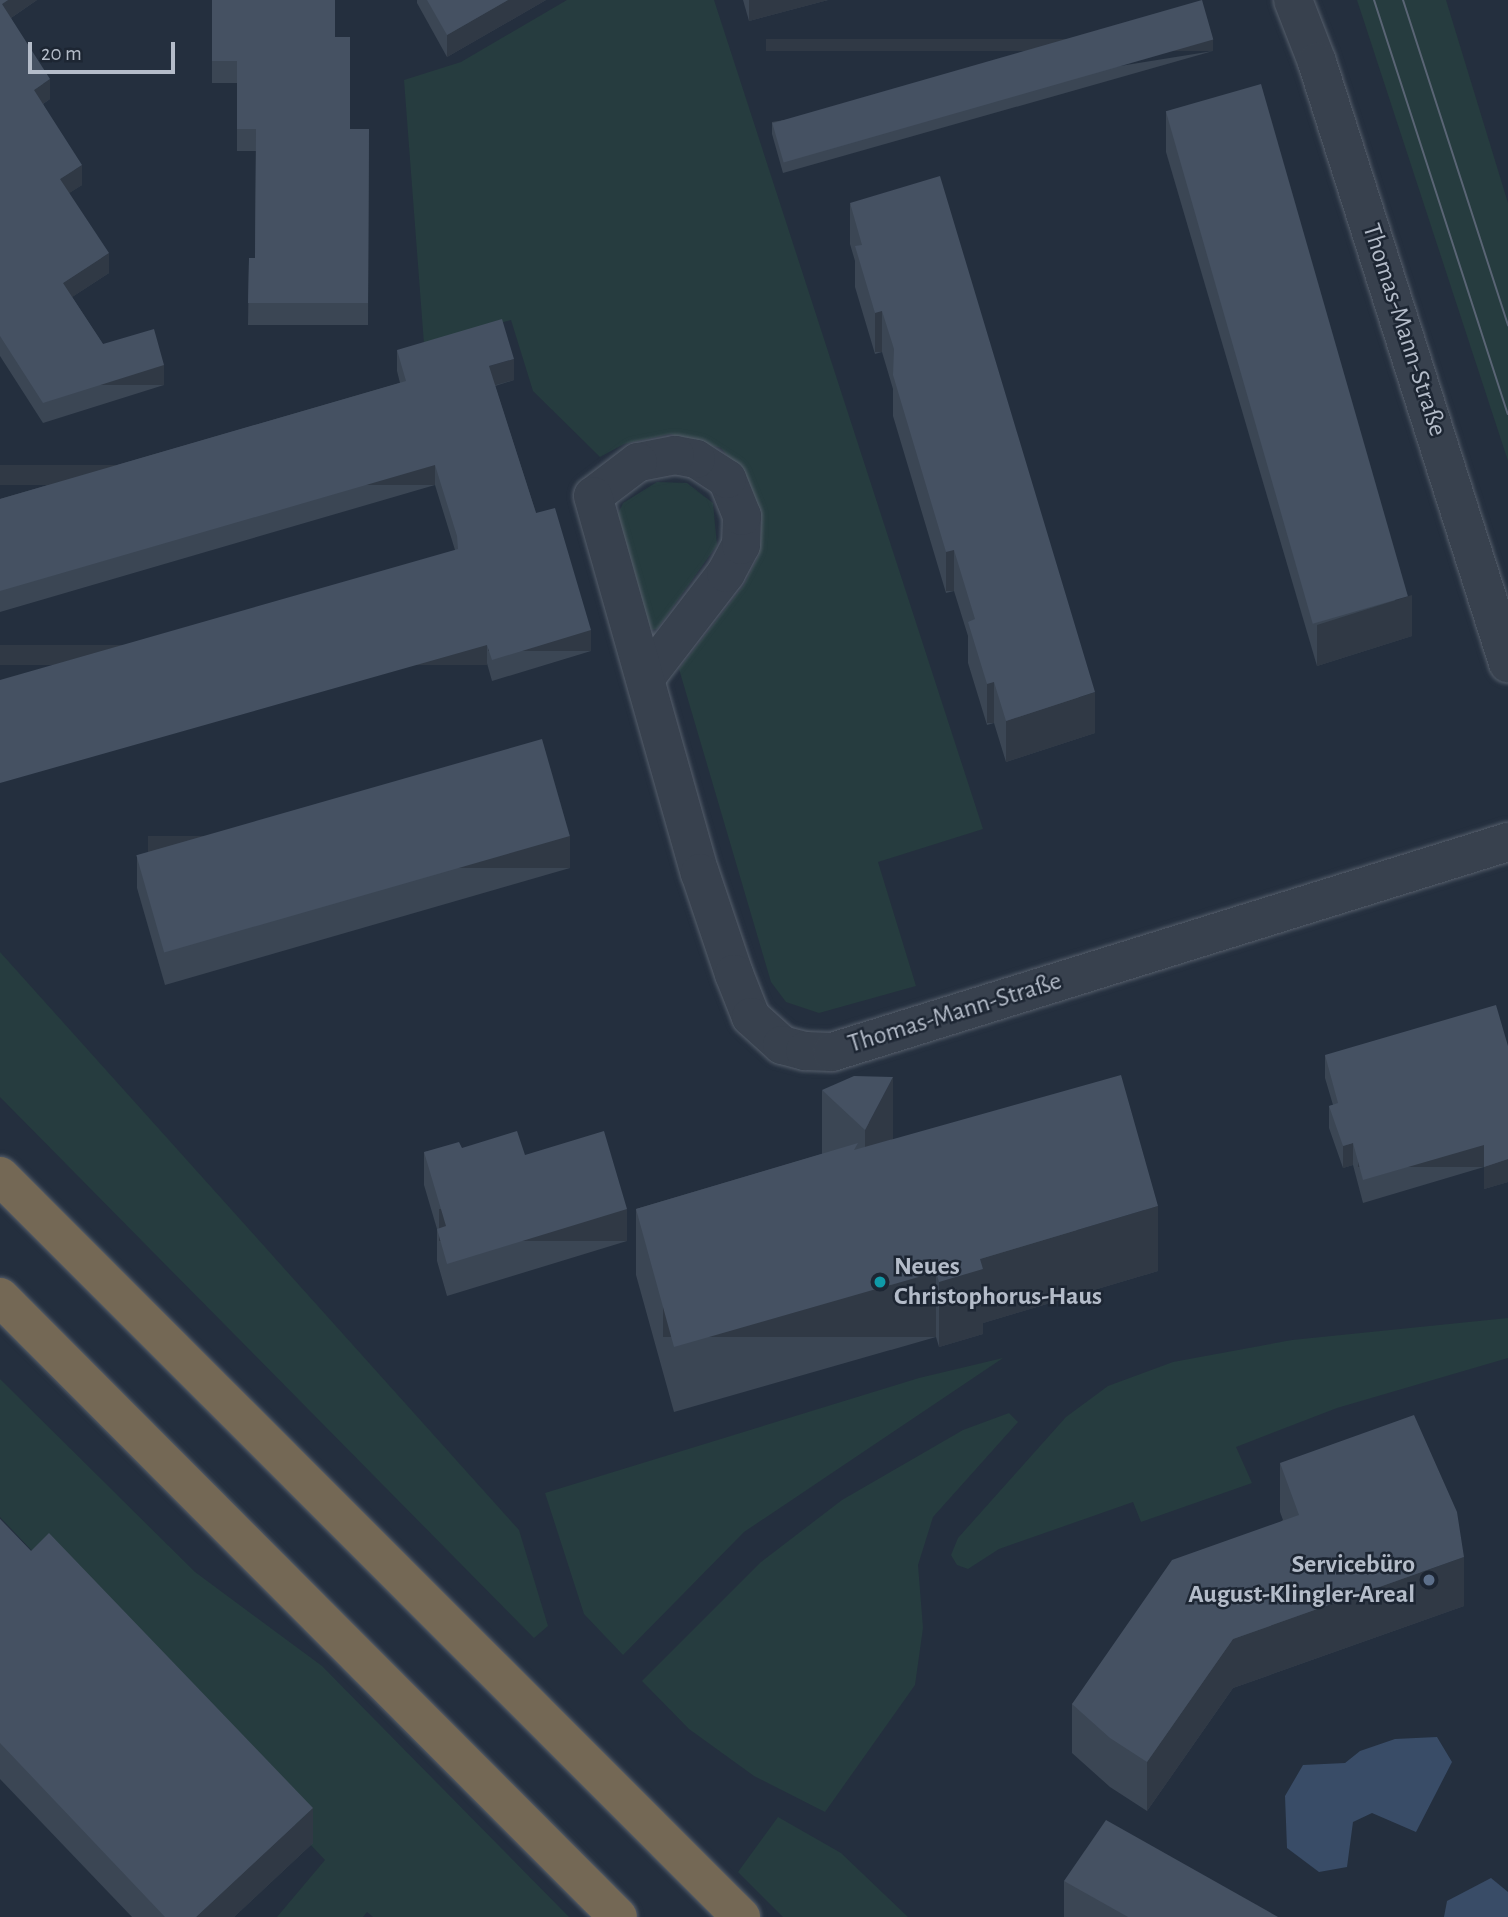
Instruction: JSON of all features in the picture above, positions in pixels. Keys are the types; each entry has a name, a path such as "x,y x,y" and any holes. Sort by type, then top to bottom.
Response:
{"highway":[{"path":"0,1176 741,1917"},
{"path":"0,1297 618,1917"}],"street":[{"name":"Thomas-Mann-Straße","path":"1293,0 1317,62 1508,663"},
{"name":"Thomas-Mann-Straße","path":"647,676 726,573 741,545 742,516 727,479 696,459 675,455 638,462 593,496 647,676 700,873 751,1017 782,1045 805,1051 832,1052 1508,842"}],"green space":[{"path":"567,0 714,0 983,829 878,862 916,986 819,1013 786,1002 771,982 679,669 744,585 759,555 762,517 749,482 721,448 670,434 624,444 600,457 533,391 511,320 424,344 404,80 461,62"},
{"path":"1357,0 1446,0 1508,203 1508,461"},
{"path":"657,482 687,483 713,503 717,545 657,629 645,631 616,518 623,503"},
{"path":"0,952 519,1530 548,1626 534,1638 0,1097"},
{"path":"1508,1318 1508,1358 1337,1408 1236,1447 1252,1483 1141,1522 1133,1502 999,1549 968,1569 957,1565 951,1555 958,1538 1066,1417 1108,1386 1173,1362 1292,1340"},
{"path":"1003,1358 744,1532 623,1655 584,1614 545,1493 919,1378"},
{"path":"0,1379 195,1572 322,1666 569,1917 373,1917 367,1912 363,1917 277,1917 325,1860 0,1517"},
{"path":"1009,1413 1018,1422 933,1517 918,1565 923,1628 915,1685 825,1812 754,1776 689,1729 642,1681 761,1562 842,1500 963,1430"},
{"path":"778,1817 841,1853 908,1917 783,1917 738,1872"}],"water":[{"path":"1437,1737 1452,1762 1416,1832 1372,1813 1353,1822 1347,1867 1319,1872 1287,1848 1285,1796 1303,1765 1345,1763 1360,1751 1395,1739"},
{"path":"1491,1878 1508,1892 1508,1917 1444,1917 1447,1901"}],"building":[{"path":"0,0 8,0 2,4 50,79 34,90 82,165 60,179 109,253 63,283 103,344 154,329 164,365 43,403 0,336"},
{"path":"212,0 335,0 335,37 350,37 350,129 369,129 368,303 248,303 249,258 255,258 256,129 237,129 237,61 212,61"},
{"path":"427,0 508,0 447,35"},
{"path":"1202,0 1213,39 784,163 772,123"},
{"path":"1261,84 1408,596 1313,624 1166,111"},
{"path":"940,176 1095,692 1006,721 994,682 987,684 968,622 975,619 954,550 946,552 893,375 894,349 882,311 875,313 855,246 862,245 850,203"},
{"path":"502,319 514,359 489,366 536,513 555,508 591,630 492,660 487,645 0,783 0,680 458,549 457,536 435,465 0,591 0,499 406,381 397,350"},
{"path":"542,739 570,836 164,952 136,855"},
{"path":"1496,1005 1508,1046 1508,1159 1484,1167 1484,1145 1363,1180 1353,1143 1343,1146 1329,1106 1338,1103 1325,1055"},
{"path":"1121,1075 1158,1206 980,1259 983,1269 939,1282 936,1272 674,1347 636,1209 858,1143 854,1150"},
{"path":"854,1076 893,1077 865,1130 822,1090"},
{"path":"517,1131 525,1155 604,1131 627,1209 447,1264 437,1229 446,1226 424,1152 459,1142 462,1148"},
{"path":"1414,1415 1457,1512 1464,1557 1233,1639 1147,1762 1110,1738 1072,1704 1172,1560 1299,1515 1280,1463"},
{"path":"0,1519 31,1551 49,1533 313,1808 196,1917 165,1917 0,1743"},
{"path":"1106,1820 1278,1917 1128,1917 1064,1881"}],"tram line":[{"path":"1374,0 1508,414"},
{"path":"1403,0 1508,326"}],"place":[{"name":"Neues Christophorus-Haus","path":"880,1282"},
{"name":"Servicebüro August-Klingler-Areal","path":"1429,1580"}]}
